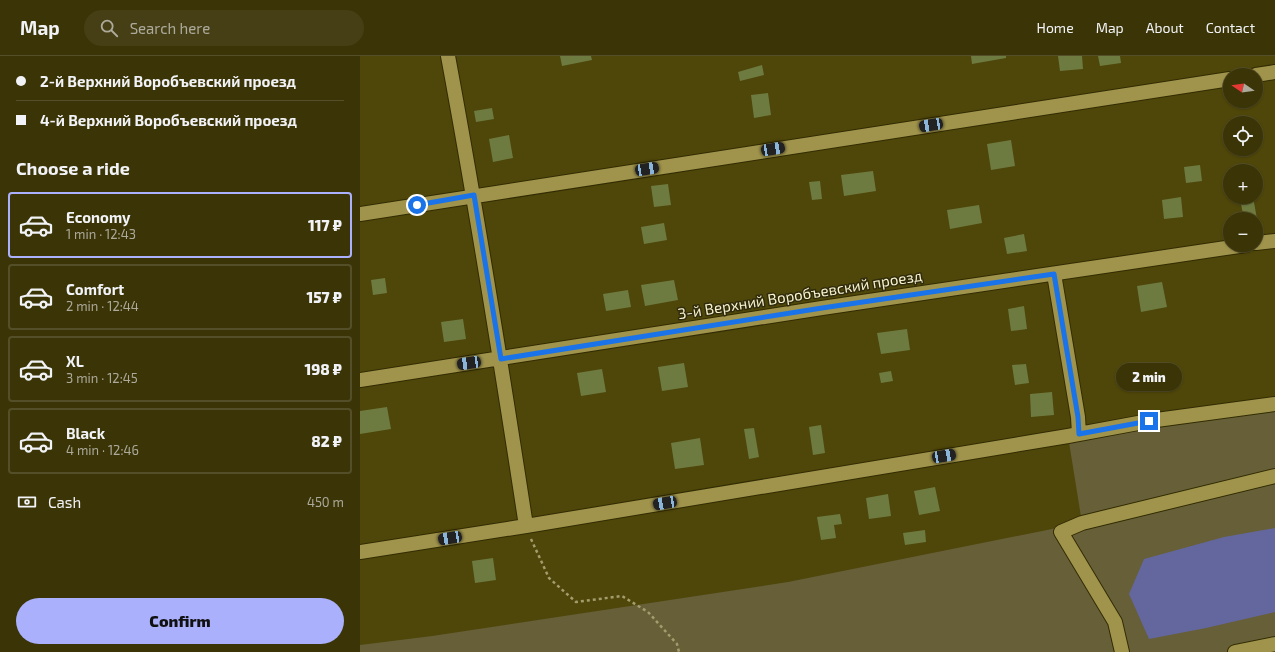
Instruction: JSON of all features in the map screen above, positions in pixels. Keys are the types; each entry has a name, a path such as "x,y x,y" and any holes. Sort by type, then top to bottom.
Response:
{"street":[{"path":"448,56 474,195 501,359 526,526"},
{"path":"1263,74 1275,72"},
{"path":"360,214 474,195 1223,80"},
{"path":"1263,243 1275,241"},
{"name":"3-й Верхний Воробъевский проезд","path":"360,380 822,308 1223,248"},
{"path":"1054,274 1078,417 1079,434"},
{"path":"360,552 526,526 1149,421 1275,404"},
{"path":"1122,652 1115,622 1061,532 1082,523 1275,476"},
{"path":"1235,652 1275,644"}],"path":[{"path":"526,526 549,578 576,602 622,596 648,612 677,644 679,652"}],"shaded area":[{"path":"1275,404 1275,652 360,652 360,645 432,636 788,582 1082,523 1068,436"}],"water":[{"path":"1275,528 1275,612 1149,639 1129,594 1144,559 1224,537"}],"building":[{"path":"560,56 591,56 592,60 562,66"},
{"path":"971,56 1006,56 1006,58 972,64"},
{"path":"1058,56 1082,56 1083,69 1060,71"},
{"path":"1098,56 1120,56 1121,63 1100,66"},
{"path":"762,65 764,75 740,81 738,72"},
{"path":"768,93 771,115 754,118 751,95"},
{"path":"492,108 494,119 476,122 474,111"},
{"path":"509,135 513,158 493,162 489,139"},
{"path":"1011,140 1015,166 991,170 987,144"},
{"path":"1200,165 1202,181 1186,183 1184,167"},
{"path":"873,171 876,191 844,196 841,175"},
{"path":"820,181 822,199 812,200 809,182"},
{"path":"668,184 671,205 654,207 651,186"},
{"path":"1181,197 1183,217 1164,219 1162,200"},
{"path":"1241,204 1254,204 1256,212 1243,212"},
{"path":"979,205 982,223 950,229 947,210"},
{"path":"664,223 667,240 644,244 641,227"},
{"path":"1024,234 1027,251 1007,254 1004,238"},
{"path":"385,278 387,293 373,295 371,280"},
{"path":"674,280 678,300 645,306 641,285"},
{"path":"1162,282 1167,307 1141,312 1137,286"},
{"path":"628,290 631,307 606,311 603,294"},
{"path":"1024,306 1027,329 1011,331 1008,309"},
{"path":"463,319 466,339 444,342 441,322"},
{"path":"907,329 910,350 881,354 877,333"},
{"path":"684,363 688,387 662,391 658,367"},
{"path":"1026,364 1029,383 1015,385 1012,365"},
{"path":"602,369 606,392 581,396 577,373"},
{"path":"891,371 893,381 881,383 879,373"},
{"path":"1052,392 1054,415 1031,417 1030,394"},
{"path":"387,407 391,429 360,434 360,411"},
{"path":"821,425 825,453 813,455 809,427"},
{"path":"754,428 759,457 749,459 744,429"},
{"path":"700,438 704,465 675,469 671,443"},
{"path":"935,487 940,511 919,515 914,491"},
{"path":"888,494 891,516 869,519 866,498"},
{"path":"840,514 842,524 834,525 836,538 821,540 817,517"},
{"path":"925,530 926,542 905,545 903,533"},
{"path":"493,558 496,580 475,583 472,561"}],"route":[{"path":"417,205 474,195 501,359 822,308 1054,274 1078,417 1079,434 1149,421"}]}
